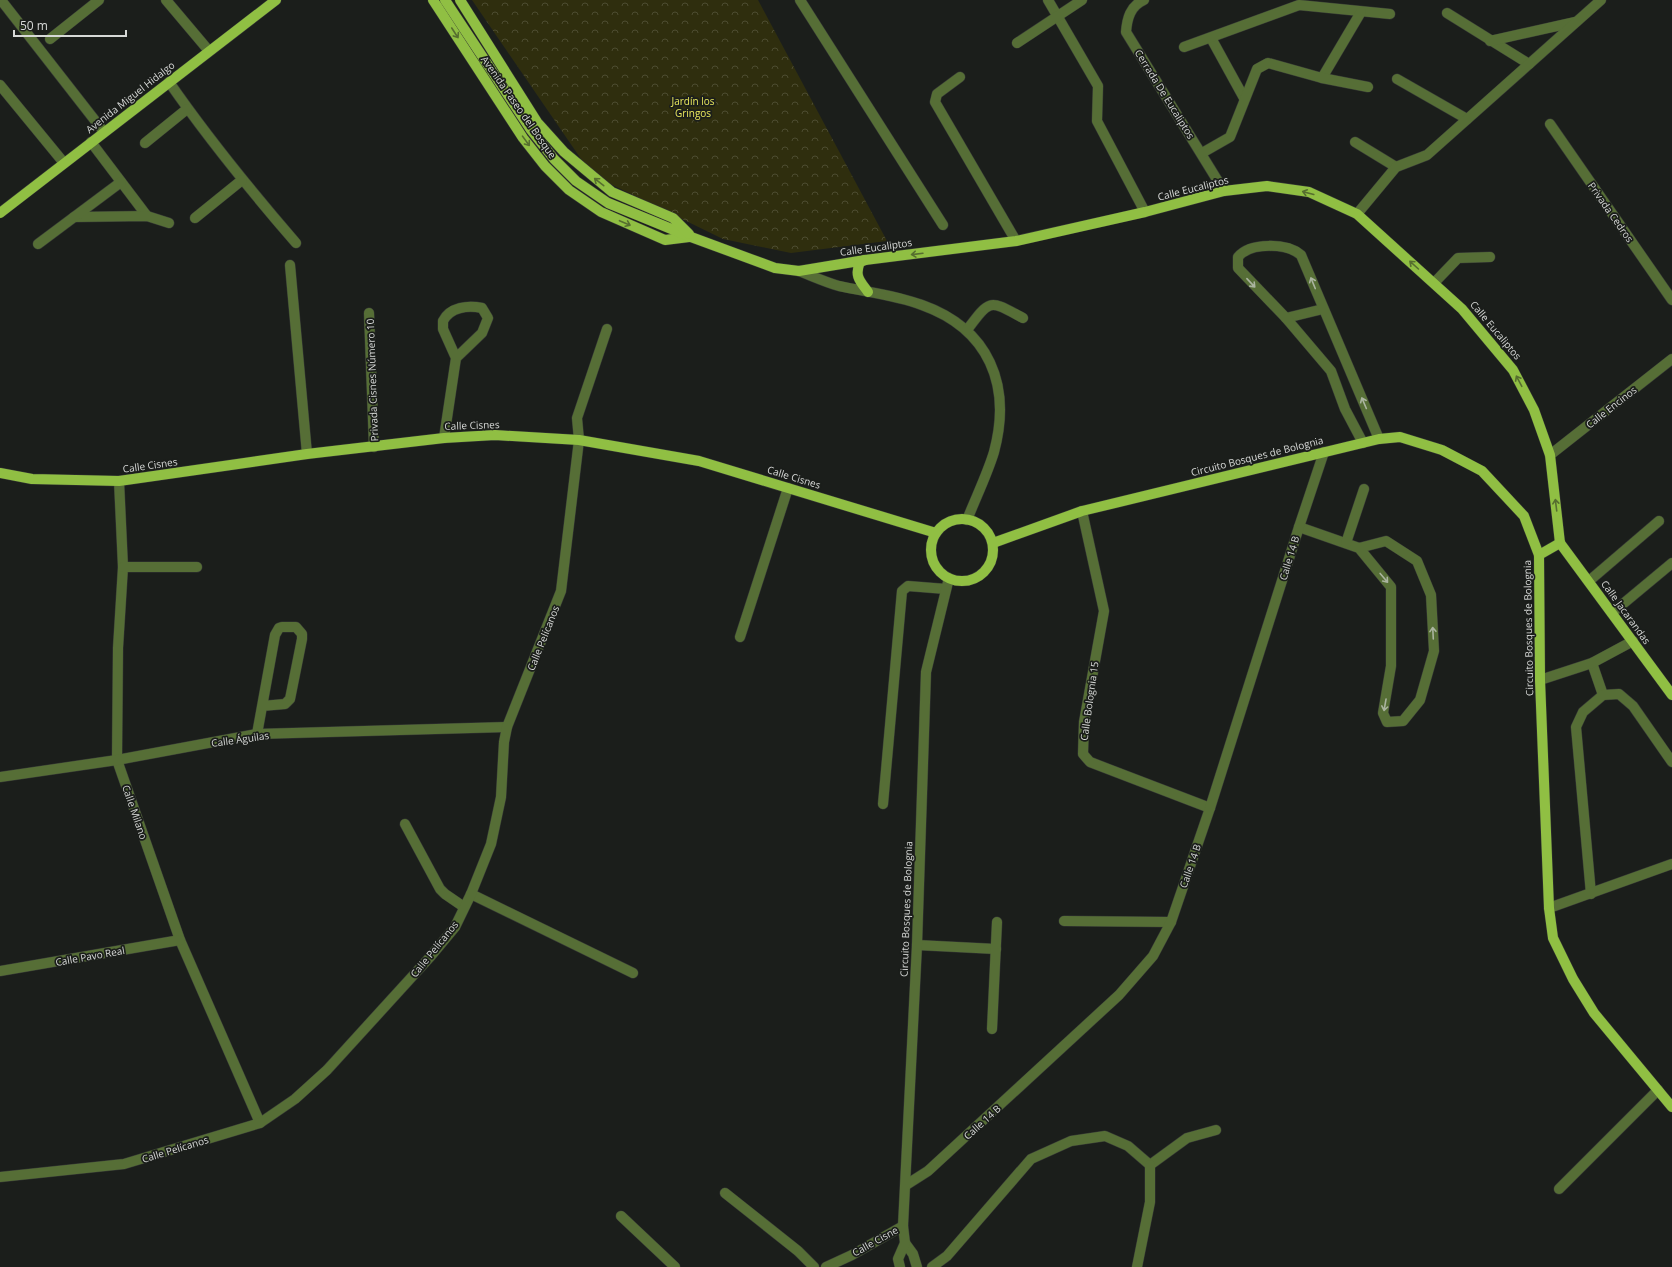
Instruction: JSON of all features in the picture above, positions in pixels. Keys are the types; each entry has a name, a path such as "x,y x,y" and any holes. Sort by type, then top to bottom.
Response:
{"main road":[{"name":"Avenida Miguel Hidalgo","path":"0,213 276,0"},
{"name":"Avenida Paseo del Bosque","path":"433,0 523,138 545,166 569,190 600,212 665,240 691,237"},
{"path":"445,0 531,130 554,159 576,181 608,203 691,237"},
{"name":"Avenida Paseo del Bosque","path":"460,0 537,122 564,152 612,192 673,218 691,237 776,268 799,271"},
{"name":"Calle Eucaliptos","path":"799,271 865,260 1016,241 1145,212 1224,191 1267,186 1309,192 1357,214 1462,309 1513,370 1534,410 1550,455 1560,543"},
{"path":"865,260 860,262 857,270 857,278 868,292"},
{"name":"Calle Cisnes","path":"0,473 32,479 119,481 307,454 444,438 495,435 579,440 699,461 936,534"},
{"name":"Circuito Bosques de Bolognia","path":"992,544 1082,511 1379,439 1400,437 1442,450 1482,472 1524,516 1539,555 1540,680 1549,908 1553,938 1573,979 1594,1013 1672,1107"},
{"path":"967,520 984,528 992,544 993,554 990,564 984,572 976,578 965,581 949,578 940,572 932,558 933,541 936,534 950,522 967,520"},
{"path":"1539,555 1560,543"},
{"name":"Calle Jacarandas","path":"1560,543 1672,695"}],"street":[{"path":"1,0 104,132"},
{"path":"50,39 99,0"},
{"path":"166,0 209,51"},
{"path":"800,0 943,225"},
{"path":"1048,0 1098,86 1096,121 1145,212"},
{"path":"1017,43 1082,0"},
{"name":"Cerrada De Eucaliptos","path":"1144,0 1139,2 1128,16 1126,32 1202,152 1224,191"},
{"path":"1357,214 1396,167 1427,155 1601,0"},
{"path":"1184,47 1299,5 1390,14"},
{"path":"1322,78 1361,12"},
{"path":"1447,13 1529,64"},
{"path":"1490,40 1577,22"},
{"path":"1211,38 1244,98"},
{"path":"1202,152 1230,137 1244,98 1257,69 1268,63 1322,78 1368,86"},
{"path":"960,77 937,94 935,102 1016,241"},
{"path":"1397,79 1467,119"},
{"path":"169,82 187,109 242,180 296,243"},
{"path":"0,85 64,163"},
{"path":"145,143 187,109"},
{"name":"Privada Cedros","path":"1550,124 1672,300"},
{"path":"91,142 147,216"},
{"path":"1355,142 1396,167"},
{"path":"195,218 242,180"},
{"path":"38,244 121,182"},
{"path":"74,217 147,216 169,223"},
{"path":"1363,443 1345,409 1331,371 1286,318 1238,268 1238,257 1244,251 1250,248 1269,246 1288,248 1297,252 1303,259 1379,439"},
{"path":"1434,283 1458,258 1490,257"},
{"path":"290,265 307,454"},
{"name":"Avenida Paseo del Bosque","path":"799,271 827,282 922,305 949,318 967,330 979,344 991,364 998,385 1000,416 994,452 967,520"},
{"path":"967,330 984,308 991,304 998,305 1023,318"},
{"path":"444,438 456,358 443,329 443,320 448,314 462,306 482,308 488,318 482,333 456,358"},
{"path":"1286,318 1323,309"},
{"name":"Privada Cisnes Número 10","path":"369,313 374,447"},
{"name":"Calle Pelícanos","path":"0,1177 124,1164 260,1123 295,1099 327,1070 430,957 455,927 471,894 491,844 501,797 504,742 507,727 561,591 579,440 577,418 607,329"},
{"name":"Calle Encinos","path":"1550,455 1672,359"},
{"name":"Calle 14 B","path":"906,1185 928,1171 1119,995 1153,956 1171,922 1210,808 1324,452"},
{"name":"Calle Milano","path":"119,481 123,567 118,648 117,760 180,940 260,1123"},
{"path":"740,637 788,488"},
{"path":"1346,543 1364,489"},
{"name":"Calle Bolognia 15","path":"1082,511 1104,611 1084,722 1083,754 1090,762 1210,808"},
{"path":"1589,581 1659,521"},
{"path":"1299,527 1359,548 1391,587 1391,666 1383,713 1387,722 1403,721 1420,700 1434,651 1431,595 1417,562 1386,540 1359,548"},
{"path":"1612,613 1672,563"},
{"path":"123,567 197,567"},
{"name":"Circuito Bosques de Bolognia","path":"900,1267 898,1259 905,1244 903,1226 917,945 926,672 949,578"},
{"path":"883,804 902,591 908,586 946,589"},
{"path":"257,734 262,706 276,632 282,626 296,627 302,634 302,639 290,699 285,704 262,706"},
{"path":"1540,680 1592,663 1633,641"},
{"path":"1592,663 1603,695"},
{"path":"1592,894 1576,727 1583,712 1603,695 1619,694 1633,706 1672,762"},
{"name":"Calle Águilas","path":"0,777 117,760 257,734 507,727"},
{"path":"405,824 442,892 464,907"},
{"path":"1549,908 1592,894 1672,864"},
{"path":"471,894 633,974"},
{"path":"1064,920 1171,922"},
{"path":"992,1029 997,922"},
{"name":"Calle Pavo Real","path":"0,971 180,940"},
{"path":"917,945 996,949"},
{"path":"1559,1190 1658,1090"},
{"path":"1150,1165 1187,1138 1216,1130"},
{"path":"932,1267 948,1256 1031,1159 1071,1141 1105,1136 1128,1146 1150,1165 1150,1202 1137,1267"},
{"path":"725,1193 798,1251 814,1267"},
{"path":"621,1216 675,1267"},
{"name":"Calle Cisne","path":"826,1267 852,1255 903,1226"},
{"name":"Circuito Bosques de Bolognia","path":"905,1244 913,1254 917,1267"}],"green space":[{"name":"Jardín los Gringos","path":"472,0 758,0 887,241 791,253 723,239 592,175"}]}
